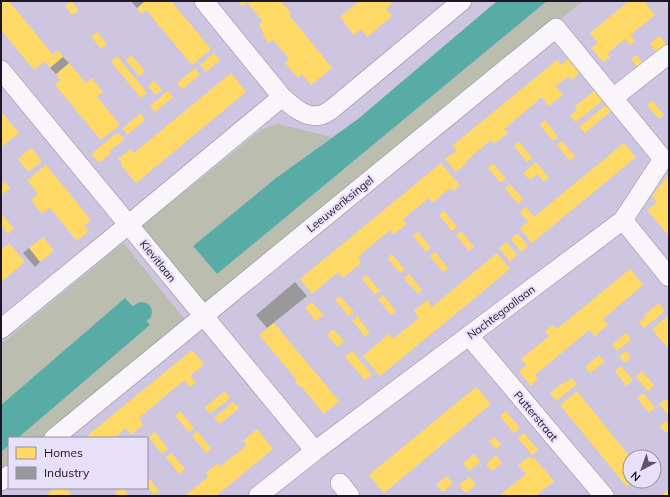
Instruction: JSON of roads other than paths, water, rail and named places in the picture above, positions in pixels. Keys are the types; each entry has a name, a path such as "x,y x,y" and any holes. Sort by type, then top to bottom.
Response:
{"street":[{"path":"204,1 282,97 306,114 320,116 332,110 462,1"},
{"name":"Leeuweriksingel","path":"55,437 276,255 556,28 612,97"},
{"path":"612,97 669,54"},
{"name":"Kievitlaan","path":"1,70 315,451"},
{"path":"1,329 282,97"},
{"name":"Nachtegaallaan","path":"258,496 315,451 623,220 663,159 612,97"},
{"path":"623,220 669,277"},
{"name":"Putterstraat","path":"469,336 539,419 598,494"}],"waterway":[{"path":"118,331 142,312"}]}
